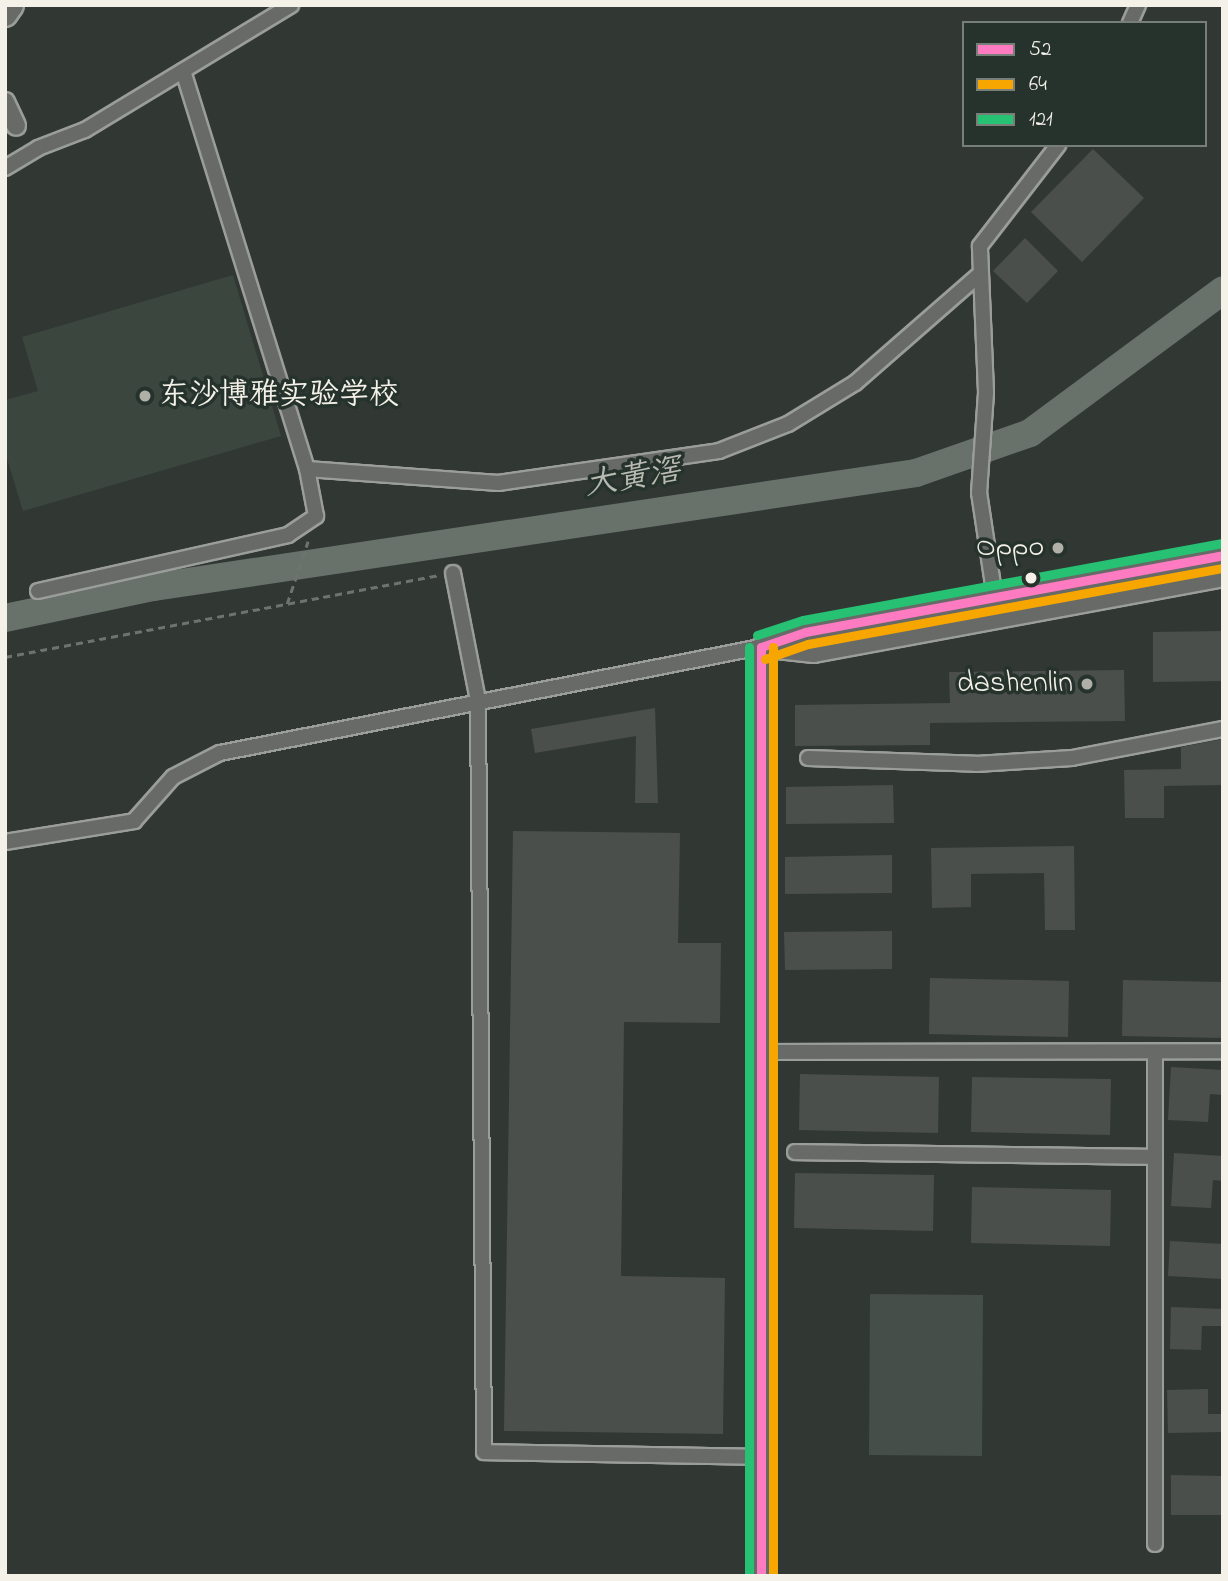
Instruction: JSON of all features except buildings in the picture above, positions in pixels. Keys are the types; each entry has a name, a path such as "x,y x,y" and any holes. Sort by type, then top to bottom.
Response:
{"main road":[{"path":"5,15 12,5"}],"street":[{"path":"5,168 38,148 85,130 291,5"},
{"path":"1131,21 1138,5"},
{"path":"38,591 288,536 316,516 307,468 183,71"},
{"path":"5,102 16,126"},
{"path":"998,618 979,493 986,392 981,246 1056,147"},
{"path":"307,468 498,483 719,451 788,424 855,383 980,274"},
{"path":"5,842 134,821 173,777 220,753 761,647 805,632 1223,555"},
{"path":"453,573 478,701 484,1452 761,1457"},
{"path":"761,647 814,653 1223,577"},
{"path":"761,647 761,1576"},
{"path":"807,758 976,764 1072,758 1223,729"},
{"path":"761,1052 1223,1051"},
{"path":"1155,1052 1155,1544"},
{"path":"795,1152 1155,1157"}],"path":[{"path":"287,604 316,516"},
{"path":"5,657 453,573"}],"shaded area":[{"name":"东沙博雅实验学校","path":"233,275 281,436 23,511 5,452 5,400 38,391 22,337"},
{"path":"870,1294 983,1295 982,1456 869,1455"}],"waterway":[{"name":"大黄滘","path":"5,618 154,587 916,473 1030,433 1223,290"}],"transit line":[{"name":"121","path":"757,635 803,620 1221,543"},
{"name":"52","path":"761,647 805,632 1223,555"},
{"name":"64","path":"765,659 808,644 1223,568"},
{"name":"121","path":"749,647 749,1576"},
{"name":"52","path":"761,647 761,1576"},
{"name":"64","path":"773,647 773,1576"}],"place":[{"name":"东沙博雅实验学校","path":"145,396"},
{"name":"Oppo","path":"1058,548"},
{"name":"dashenlin","path":"1087,684"}]}
